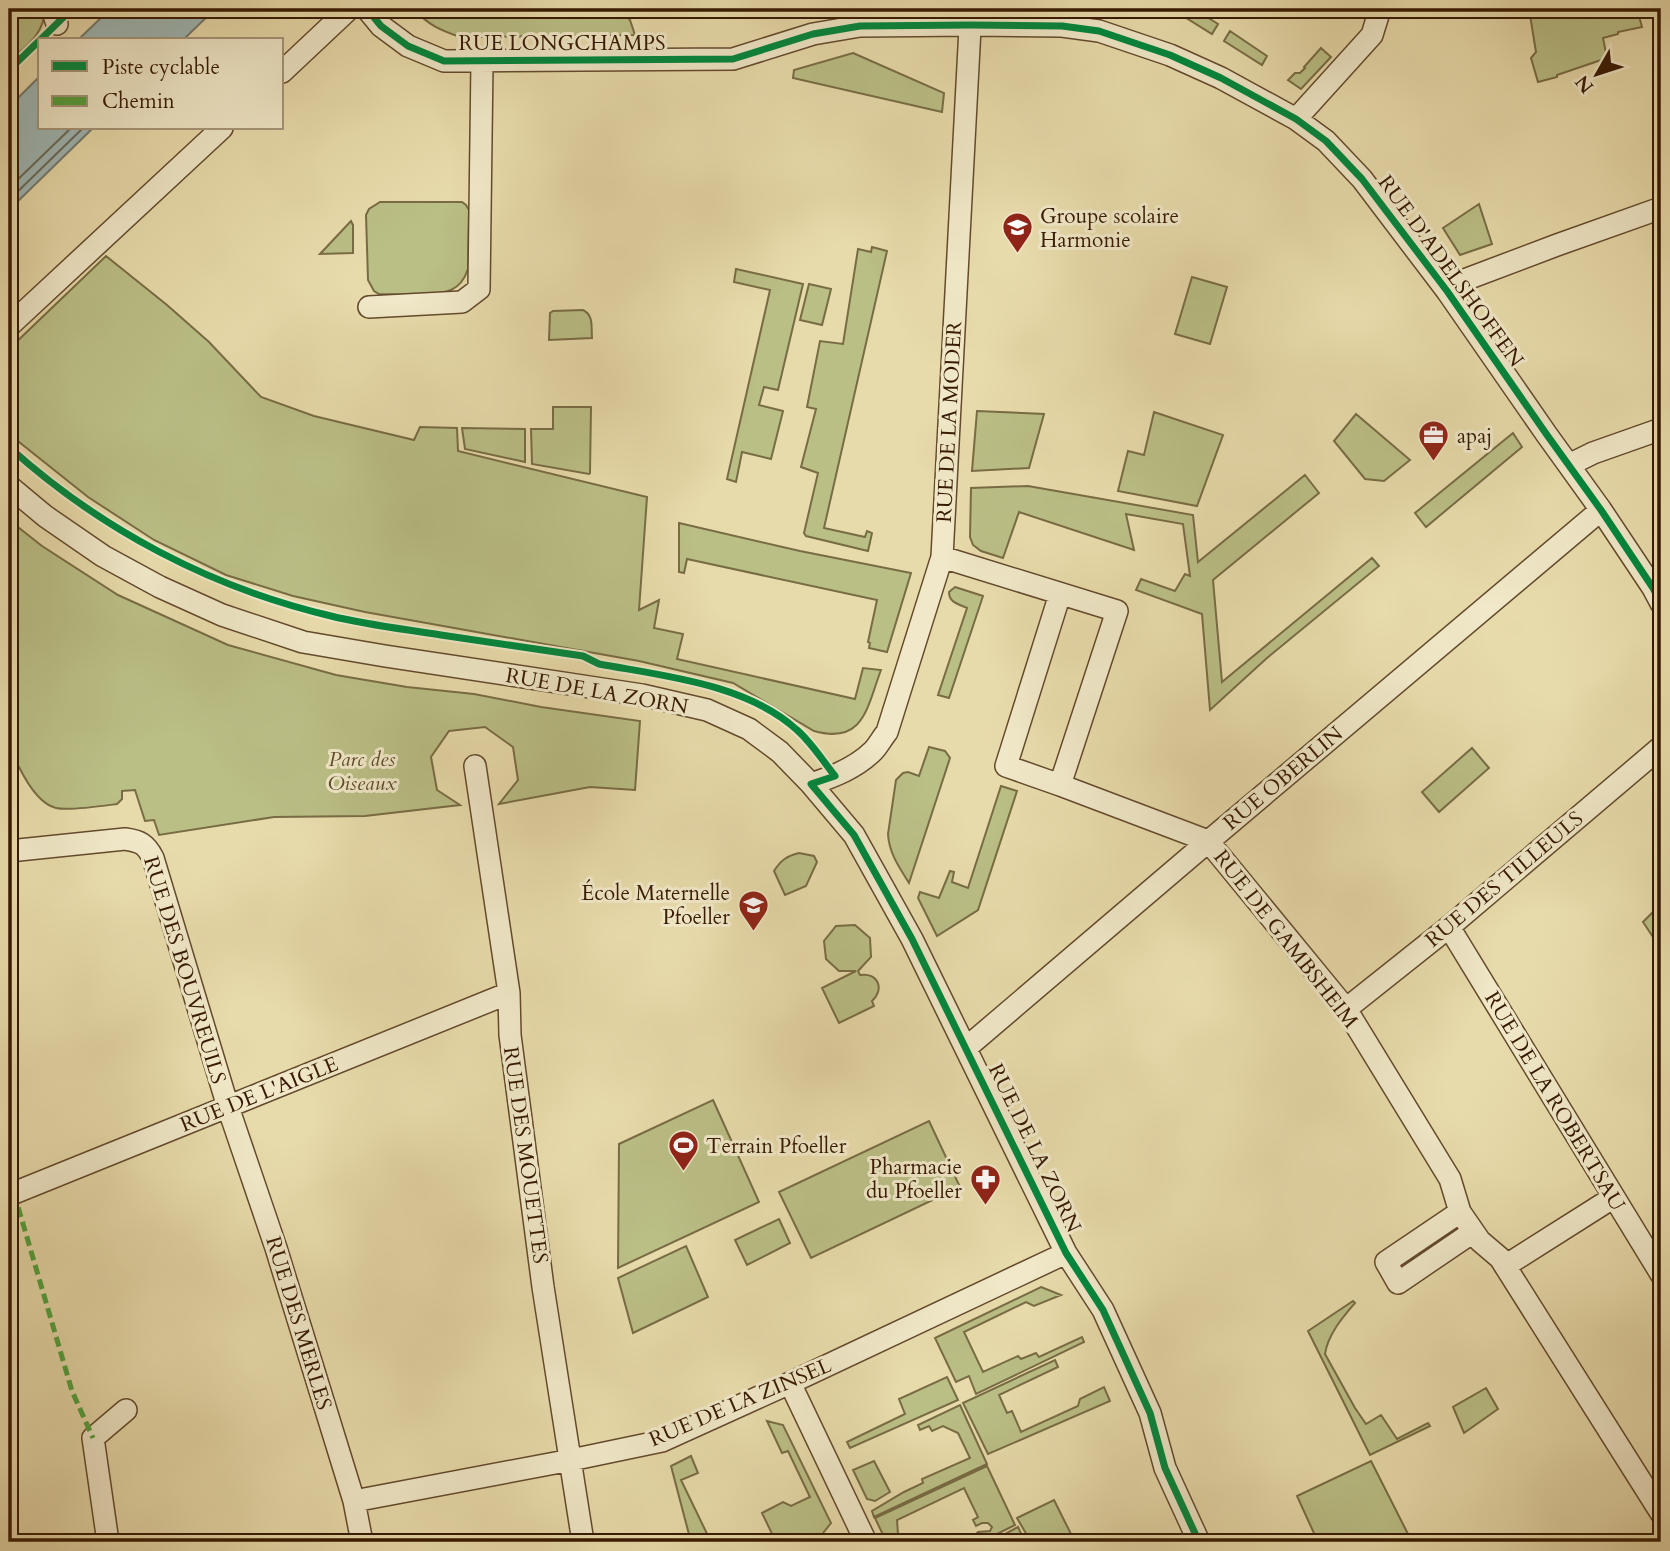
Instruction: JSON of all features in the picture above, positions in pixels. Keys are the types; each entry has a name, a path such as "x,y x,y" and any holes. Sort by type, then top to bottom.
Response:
{"street":[{"path":"284,70 348,9"},
{"name":"RUE LONGCHAMPS","path":"367,9 381,26 408,46 444,61 482,62 733,60 813,34 860,26 971,17"},
{"path":"1296,119 1372,35 1380,9"},
{"name":"RUE D'ADELSHOFFEN","path":"971,17 1099,31 1170,55 1221,78 1296,119 1326,141 1362,179 1447,291 1601,510 1661,603"},
{"name":"RUE DE LA MODER","path":"811,784 851,767 873,751 887,732 942,557 971,17"},
{"name":"RUE LONGCHAMPS","path":"369,307 462,302 478,289 482,62"},
{"path":"9,326 220,130"},
{"path":"1447,291 1467,279 1557,244 1661,208"},
{"path":"1569,465 1593,453 1661,429"},
{"name":"RUE DE LA ZORN","path":"9,486 45,516 103,556 160,587 222,615 303,642 642,695 707,710 749,729 780,752 854,835 912,939 1066,1253 1103,1310 1150,1413 1165,1468 1199,1542"},
{"name":"RUE OBERLIN","path":"966,1048 1601,510"},
{"path":"942,557 1117,611 1060,785"},
{"name":"RUE DE GAMBSHEIM","path":"1060,594 1006,766 1208,841 1346,1009 1450,1179 1460,1212 1480,1241 1500,1258 1661,1514"},
{"name":"RUE DES TILLEULS","path":"1346,1009 1449,927 1661,747"},
{"name":"RUE DES MOUETTES","path":"475,766 509,993 510,1035 543,1287 583,1542"},
{"name":"RUE DES BOUVREUILS","path":"9,851 125,839 135,840 148,848 228,1107"},
{"name":"RUE DE LA ROBERTSAU","path":"1449,927 1661,1275"},
{"name":"RUE DE L'AIGLE","path":"9,1195 509,993"},
{"name":"RUE DES MERLES","path":"228,1107 276,1248 354,1501 362,1542"},
{"path":"1505,1266 1614,1197"},
{"path":"1460,1212 1386,1262 1398,1283 1473,1232"},
{"name":"RUE DE LA ZINSEL","path":"354,1501 662,1441 1066,1253"},
{"path":"789,1383 866,1542"},
{"path":"108,1542 93,1438 126,1410"}],"green space":[{"path":"9,9 45,9 38,33 9,62"},
{"path":"414,9 620,9 630,20 635,35 460,37 435,26"},
{"path":"1175,9 1194,9 1218,24 1212,34"},
{"path":"1529,9 1637,9 1642,27 1603,38 1607,58 1538,82 1531,58 1536,52"},
{"path":"1230,31 1267,56 1262,65 1224,41"},
{"path":"1321,48 1331,57 1301,89 1288,80 1295,73 1300,73"},
{"path":"853,53 944,93 942,112 793,78 794,70"},
{"path":"380,202 462,202 466,205 469,210 468,269 460,284 437,294 379,294 374,291 368,280 366,215 369,209"},
{"path":"1479,204 1492,244 1460,255 1443,228"},
{"path":"351,221 353,253 320,254"},
{"path":"872,247 887,251 824,528 865,537 867,531 872,533 868,551 806,536 804,533 818,473 801,467 816,409 807,407 820,341 843,344 858,249 871,252"},
{"path":"106,256 209,342 261,397 314,416 414,440 420,427 457,428 458,451 647,497 639,610 659,600 654,628 683,634 677,659 855,699 863,668 881,670 861,720 844,733 814,731 733,683 639,661 365,612 293,596 226,575 154,540 88,497 9,434 9,349"},
{"path":"736,269 803,284 778,390 764,387 759,405 783,411 771,459 742,452 736,482 727,479 770,290 734,282"},
{"path":"1192,277 1227,287 1210,344 1175,334"},
{"path":"809,284 831,289 822,325 800,320"},
{"path":"583,310 590,318 592,338 549,340 550,313"},
{"path":"553,407 591,407 589,474 532,464 531,429 553,429"},
{"path":"977,411 1044,414 1029,468 972,471"},
{"path":"1154,412 1223,435 1197,506 1118,491 1128,451 1144,455"},
{"path":"1356,414 1410,460 1384,481 1365,479 1334,441"},
{"path":"462,428 525,429 525,462 465,449"},
{"path":"1513,433 1522,447 1426,527 1415,513"},
{"path":"1305,475 1319,493 1213,580 1222,682 1372,558 1379,566 1267,658 1210,710 1202,614 1136,590 1141,579 1175,591 1185,574 1190,576 1183,524 1126,514 1134,550 1019,512 1003,558 981,551 973,545 970,537 971,488 1028,486 1193,515 1198,562"},
{"name":"Parc des Oiseaux","path":"9,520 42,546 118,595 228,645 336,675 640,721 635,790 590,787 499,804 518,780 513,747 485,727 449,731 431,757 437,790 460,805 365,816 274,817 159,835 154,820 145,821 135,790 122,791 122,799 117,804 69,809 50,806 34,791 19,767 9,772"},
{"path":"679,523 911,573 887,652 869,648 877,600 687,559 684,573 679,572"},
{"path":"955,587 983,596 949,698 938,695 967,608 951,599 949,592"},
{"path":"929,747 945,751 950,758 909,883 892,854 888,834 896,780 908,772 919,776"},
{"path":"1472,748 1489,768 1439,812 1422,792"},
{"path":"1001,786 1017,791 978,910 937,936 918,898 920,892 939,898 950,871 954,872 952,882 968,888"},
{"path":"799,853 814,856 817,862 806,886 785,895 774,871 785,859"},
{"path":"1661,904 1660,908 1661,949 1643,922"},
{"path":"855,925 870,938 871,957 858,971 860,975 875,979 879,987 872,1001 874,1006 839,1023 822,988 856,971 839,971 826,959 824,941 836,926"},
{"name":"Terrain Pfoeller","path":"713,1100 759,1202 618,1268 619,1144"},
{"path":"929,1121 960,1187 811,1258 779,1192"},
{"path":"779,1219 790,1243 747,1265 735,1240"},
{"path":"686,1246 708,1297 633,1333 618,1278"},
{"path":"1041,1287 1061,1295 1034,1306 1026,1302 964,1332 983,1372 1018,1356 1021,1359 1036,1353 1039,1357 1082,1337 1084,1342 976,1394 969,1376 956,1382 935,1338"},
{"path":"1353,1301 1355,1303 1333,1333 1325,1354 1355,1408 1366,1424 1381,1415 1397,1439 1428,1423 1430,1426 1370,1455 1308,1331"},
{"path":"1055,1360 1058,1367 999,1395 1007,1413 1012,1411 1021,1432 1078,1406 1080,1399 1104,1387 1110,1401 988,1454 963,1403"},
{"path":"947,1377 958,1400 850,1448 847,1442 905,1414 899,1399"},
{"path":"1486,1388 1498,1409 1464,1433 1453,1407"},
{"path":"960,1405 987,1464 874,1517 872,1511 923,1483 922,1479 970,1458 958,1433 943,1426 932,1431 929,1426 920,1430 918,1425"},
{"path":"767,1421 783,1425 831,1523 816,1542 776,1542 762,1513 783,1502 791,1506 810,1497 788,1451 782,1453"},
{"path":"691,1456 698,1473 681,1480 711,1542 691,1542 671,1466"},
{"path":"874,1461 890,1492 875,1501 867,1499 853,1470"},
{"path":"1371,1461 1408,1534 1390,1542 1318,1542 1297,1496"},
{"path":"987,1466 1015,1525 981,1542 969,1542 978,1532 990,1531 992,1527 988,1523 976,1526 973,1520 978,1517 964,1488 897,1520 898,1534 885,1539 875,1518"},
{"path":"1054,1500 1075,1542 1031,1542 1017,1518"},
{"path":"1018,1527 1025,1542 1008,1542 1003,1535"}],"water":[{"path":"110,9 215,9 185,38 80,38"},
{"path":"38,78 38,130 91,130 9,210 9,107"}],"marked path":[{"path":"14,1193 72,1391 93,1438"}],"cycle path":[{"path":"42,38 72,9"},
{"path":"367,9 381,26 408,46 444,61 733,59 813,34 860,26 1062,26 1099,31 1170,55 1221,78 1296,119 1326,141 1362,179 1447,291 1601,510 1661,603"},
{"path":"9,70 38,42"},
{"path":"9,447 44,477 119,529 200,572 243,589 286,604 345,619 583,656 599,664 704,684 754,702 777,714 797,730 835,776 811,784 854,835 912,939 1066,1253 1103,1310 1150,1413 1165,1468 1199,1542"}],"place":[{"name":"Groupe scolaire Harmonie","path":"1017,255"},
{"name":"apaj","path":"1434,463"},
{"name":"École Maternelle Pfoeller","path":"753,932"},
{"name":"Terrain Pfoeller","path":"683,1173"},
{"name":"Pharmacie du Pfoeller","path":"985,1206"}]}
